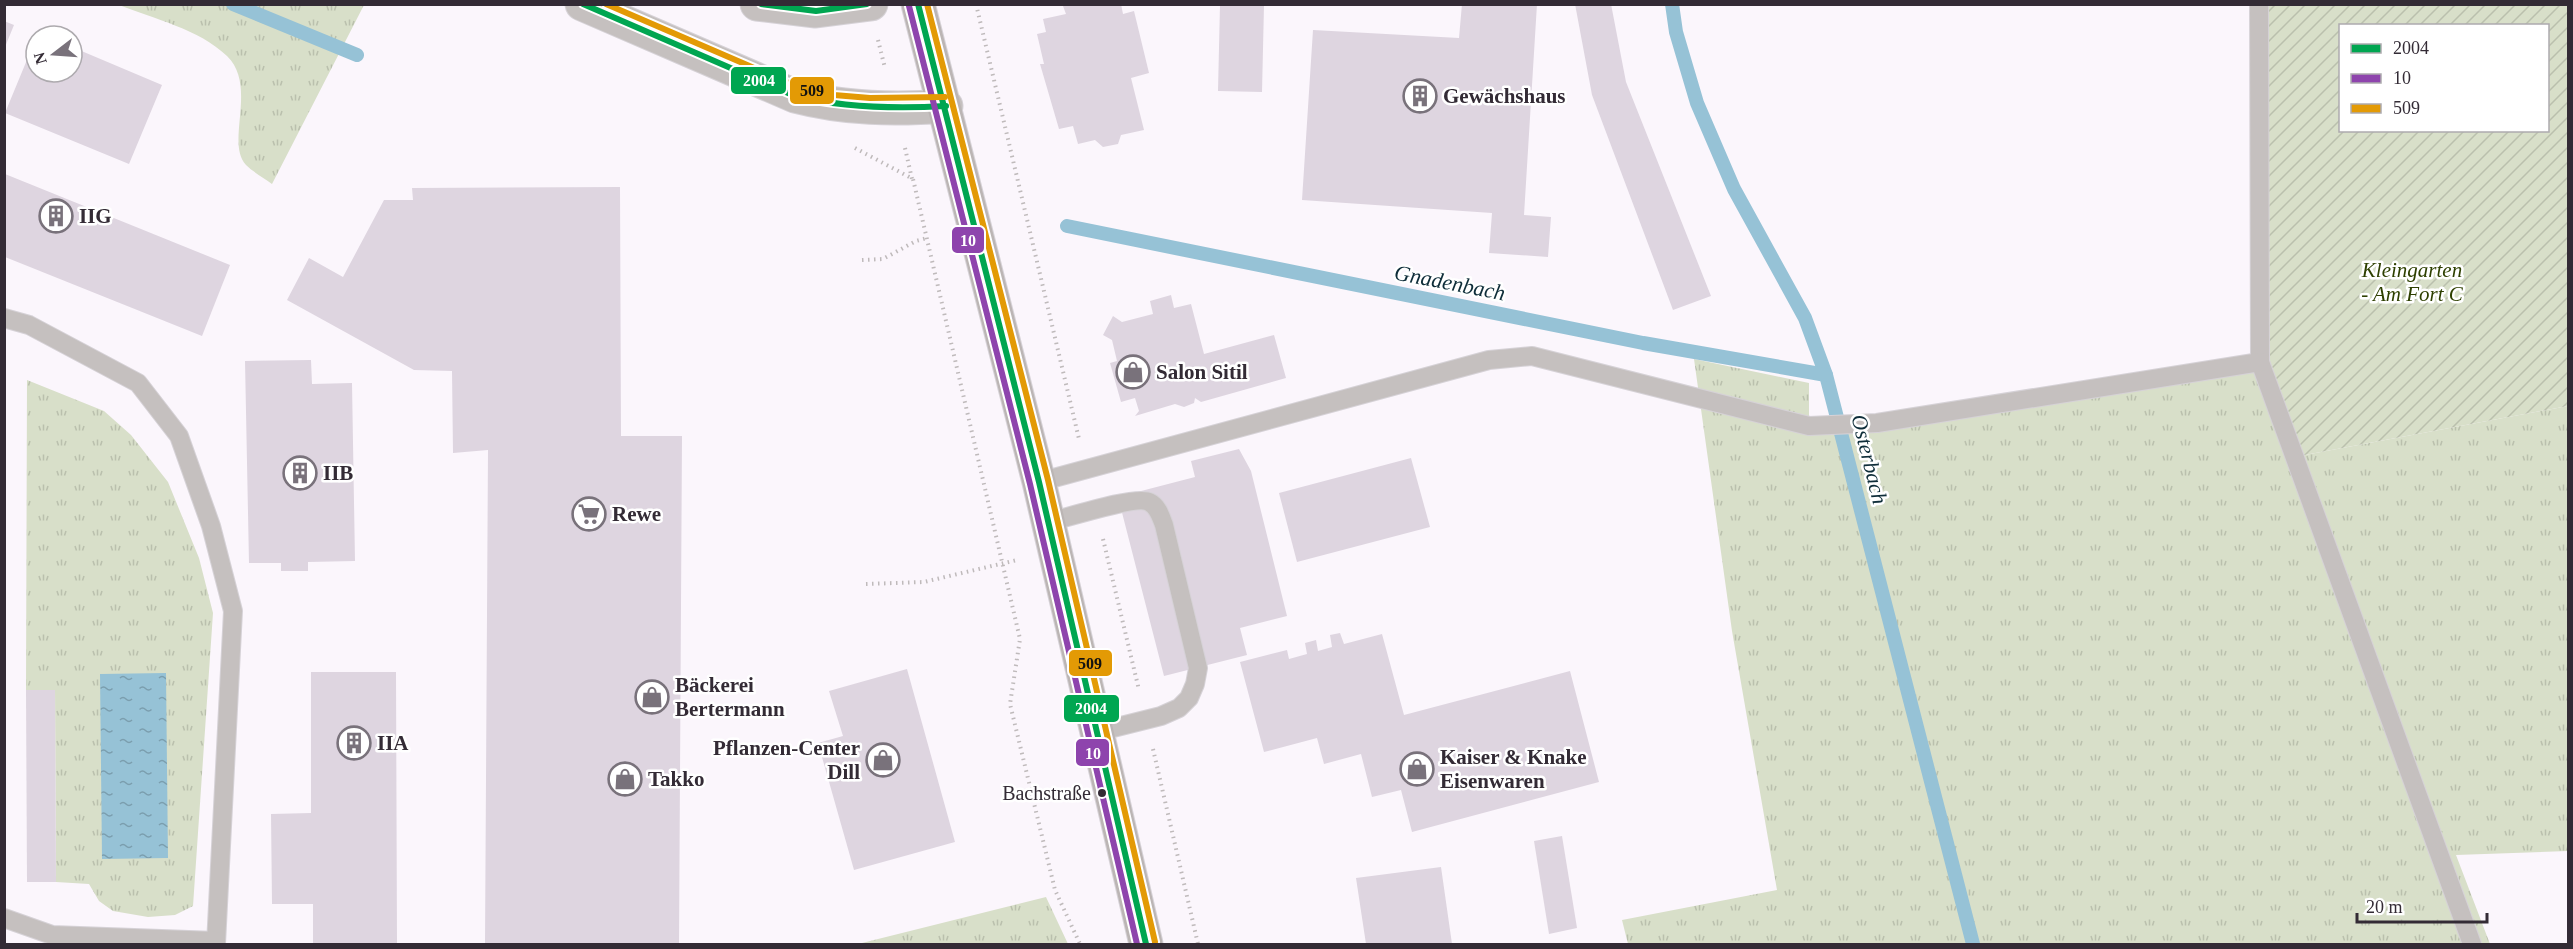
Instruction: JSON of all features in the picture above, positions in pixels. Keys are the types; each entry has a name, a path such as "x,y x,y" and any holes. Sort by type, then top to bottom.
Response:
{"main road":[{"path":"918,4 1039,482 1146,945"}],"street":[{"path":"582,4 795,96 830,105 895,110 945,106"},
{"path":"758,4 816,10 871,4"}],"lane":[{"path":"2259,4 2260,362 2472,945"},
{"path":"4,318 29,325 138,383 179,436 211,526 233,611 216,943 52,935 4,918"},
{"path":"1039,482 1489,360 1532,356 1809,426 1877,423 2260,362"},
{"path":"1052,537 1123,503 1143,500 1151,503 1158,511 1164,525 1198,668 1189,698 1179,708 1161,716 1097,732"}],"path":[{"path":"853,147 913,179 1020,639 1010,704 1055,890 1080,945"},
{"path":"861,260 883,259 915,241 927,238"},
{"path":"866,584 924,582 1002,564 1052,537"}],"green space":[{"path":"119,5 364,5 272,184 249,168 240,155 240,83 236,68 227,56 190,32"},
{"name":"Kleingarten - Am Fort C","path":"2259,5 2568,5 2568,406 2294,457 2260,362"},
{"path":"1694,359 1809,383 1809,425 2260,362 2294,457 2568,406 2568,851 2456,855 2490,944 1628,944 1622,920 1777,890 1732,631"},
{"path":"27,380 104,411 131,435 168,482 199,558 213,613 193,906 175,915 148,917 113,911 99,901 89,884 56,882 55,690 26,690"},
{"path":"1046,897 1068,944 858,944"}],"water":[{"path":"166,673 168,858 102,859 100,674"}],"building":[{"path":"1121,4 1123,14 1134,11 1149,73 1131,78 1144,130 1121,135 1118,144 1103,147 1095,140 1078,144 1073,126 1059,129 1040,64 1044,64 1037,34 1046,32 1043,19 1066,14 1063,6"},
{"name":"Gewächshaus","path":"1462,4 1537,4 1524,215 1551,217 1548,257 1489,253 1492,213 1302,200 1313,30 1459,38"},
{"path":"1575,4 1611,4 1626,82 1711,296 1673,310 1592,95"},
{"path":"1220,5 1264,5 1262,92 1218,91"},
{"path":"4,21 14,25 5,47 4,47"},
{"path":"84,52 162,85 129,164 5,113 24,67 24,84 84,84"},
{"name":"IIG","path":"5,174 230,265 202,336 5,257"},
{"path":"620,187 621,436 682,436 679,944 485,944 488,450 453,453 452,371 414,370 287,300 309,258 343,277 384,200 413,200 412,188"},
{"path":"1171,295 1174,308 1191,304 1204,354 1274,335 1286,378 1201,402 1195,398 1194,403 1184,407 1175,404 1135,416 1139,411 1135,398 1121,402 1110,363 1117,361 1112,340 1103,335 1113,316 1122,322 1153,314 1150,301"},
{"name":"IIB","path":"311,360 312,384 352,383 355,561 308,562 308,571 281,571 281,563 249,563 245,361"},
{"path":"1239,449 1251,471 1287,616 1240,628 1247,655 1164,676 1118,497 1195,477 1191,461"},
{"path":"1411,458 1430,527 1297,562 1279,493"},
{"path":"1340,633 1344,644 1382,634 1404,715 1570,671 1599,782 1412,832 1401,790 1372,797 1361,754 1324,764 1317,738 1264,752 1240,662 1287,650 1289,659 1307,654 1305,643 1316,640 1318,651 1332,647 1330,635"},
{"path":"907,669 955,842 854,870 818,743 843,736 829,691"},
{"name":"IIA","path":"311,672 396,672 397,944 313,944 313,904 272,904 271,814 311,813"},
{"path":"26,690 55,690 56,882 27,882"},
{"path":"1562,836 1577,928 1549,934 1534,841"},
{"path":"1441,867 1452,944 1366,944 1356,878"}],"waterway":[{"name":"Gnadenbach","path":"233,4 357,55"},
{"name":"Osterbach","path":"1672,4 1676,32 1697,103 1734,189 1805,318 1826,375 1973,944"},
{"name":"Gnadenbach","path":"1067,226 1643,343 1826,375"}],"transit line":[{"name":"2004","path":"583,4 795,96 870,107 946,106"},
{"name":"509","path":"606,4 798,87 834,95 870,98 945,97"},
{"name":"2004","path":"761,4 816,11 867,4"},
{"name":"2004","path":"918,4 1039,482 1146,944"},
{"name":"509","path":"927,4 1048,480 1155,942"},
{"name":"10","path":"909,6 1030,484 1137,944"}],"place":[{"name":"Gewächshaus","path":"1420,96"},
{"name":"IIG","path":"56,216"},
{"name":"Salon Sitil","path":"1133,372"},
{"name":"IIB","path":"300,473"},
{"name":"Rewe","path":"589,514"},
{"name":"Bäckerei Bertermann","path":"652,697"},
{"name":"IIA","path":"354,743"},
{"name":"Pflanzen-Center Dill","path":"883,760"},
{"name":"Kaiser & Knake Eisenwaren","path":"1417,769"},
{"name":"Takko","path":"625,779"},
{"name":"Bachstraße","path":"1102,793"}]}
